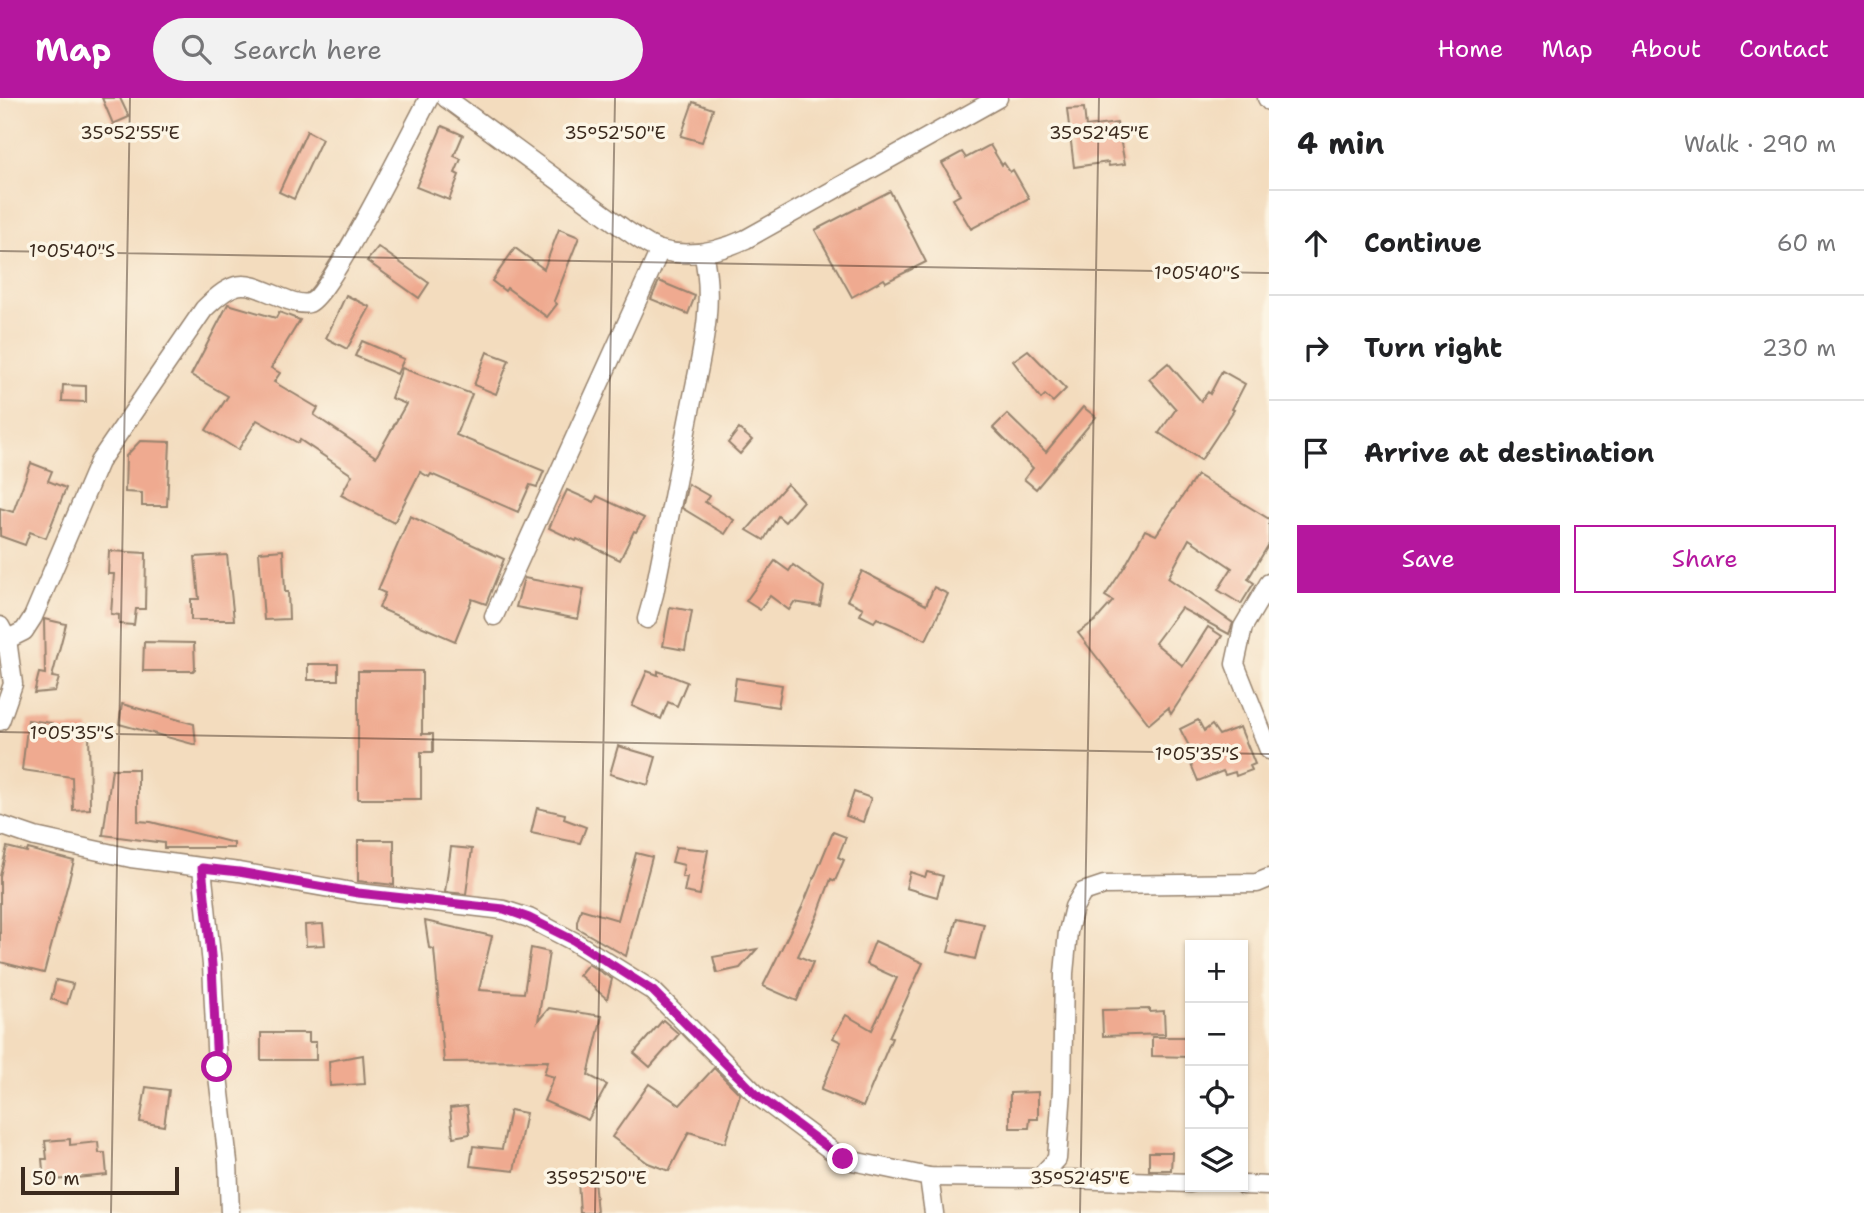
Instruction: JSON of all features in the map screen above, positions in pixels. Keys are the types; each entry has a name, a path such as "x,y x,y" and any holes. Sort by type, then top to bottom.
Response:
{"street":[{"path":"0,721 13,684 2,636 24,631 33,617 99,462 204,309 224,290 234,285 251,286 294,302 307,304 314,301 347,251 429,98"},
{"path":"446,98 622,228 660,250 703,253 746,239 998,98"},
{"path":"494,615 660,250"},
{"path":"647,619 703,344 709,275 703,253"},
{"path":"1269,583 1243,627 1235,664 1269,750"},
{"path":"0,825 35,836 131,858 239,872 358,893 504,909 529,918 573,940 653,991 758,1096 843,1159 929,1177 1185,1183"},
{"path":"202,868 212,965 217,1067 228,1163 230,1213"},
{"path":"1039,1178 1057,1159 1062,1090 1064,973 1074,907 1083,892 1104,885 1257,883 1269,878"},
{"path":"929,1177 934,1213"},
{"path":"1248,1185 1269,1186"}],"building":[{"path":"102,98 120,98 129,117 113,124"},
{"path":"693,102 713,109 702,142 681,136"},
{"path":"1084,108 1086,127 1117,123 1125,164 1109,166 1108,162 1074,167 1067,109"},
{"path":"442,126 463,135 454,156 461,159 455,173 459,175 449,200 416,187"},
{"path":"307,131 322,139 294,199 279,192"},
{"path":"990,145 1002,165 1004,163 1010,172 1013,170 1029,198 971,229 953,199 960,195 942,163 962,152 966,158"},
{"path":"890,191 926,262 886,282 884,279 852,297 815,230"},
{"path":"559,229 579,237 554,301 557,304 547,317 507,288 505,291 492,281 515,248 544,269"},
{"path":"378,247 429,283 419,298 367,261"},
{"path":"659,281 695,296 688,314 651,299"},
{"path":"346,295 370,307 347,349 326,338"},
{"path":"228,304 276,318 279,312 300,320 271,368 280,373 274,382 318,408 314,415 376,457 406,404 391,398 402,368 472,394 456,435 544,471 537,487 530,485 518,512 431,474 429,477 420,472 394,523 341,495 352,475 300,440 298,443 257,420 238,450 206,430 228,396 191,375"},
{"path":"362,341 404,359 397,374 355,356"},
{"path":"1028,350 1066,389 1053,402 1045,395 1041,399 1013,361"},
{"path":"487,352 509,360 496,394 474,385"},
{"path":"1168,363 1201,401 1208,392 1210,394 1222,371 1245,384 1232,409 1234,410 1201,460 1159,433 1176,409 1149,379"},
{"path":"63,385 86,386 86,402 62,401"},
{"path":"1083,407 1096,417 1036,489 1024,479 1033,468 993,428 1007,414 1046,452"},
{"path":"739,429 752,440 740,454 728,443"},
{"path":"140,441 170,442 167,506 142,506 142,493 125,492 126,456"},
{"path":"31,463 52,471 48,481 66,488 46,538 30,532 25,545 0,536 0,508 13,512"},
{"path":"1197,475 1269,519 1269,544 1248,579 1254,583 1241,604 1218,590 1232,568 1189,539 1168,578 1233,623 1229,634 1181,608 1155,643 1183,666 1208,627 1222,636 1171,714 1168,708 1149,724 1078,633 1096,620 1113,601 1105,596 1145,530 1156,535"},
{"path":"688,484 709,496 705,502 734,520 725,534 682,508"},
{"path":"787,484 803,501 785,522 778,516 764,540 747,530"},
{"path":"567,490 594,502 597,496 644,518 636,532 634,531 620,560 549,528"},
{"path":"410,516 504,559 486,604 472,599 455,641 379,608 385,593 378,590"},
{"path":"283,550 289,619 264,620 259,552"},
{"path":"109,551 146,553 145,609 136,609 134,625 119,624 119,615 111,614 114,574 108,574"},
{"path":"227,555 234,620 191,620 191,599 199,599 195,557"},
{"path":"775,561 789,571 793,565 824,587 820,606 794,602 789,610 770,596 760,610 746,601"},
{"path":"862,571 926,605 934,587 948,594 926,640 877,618 874,622 860,615 863,608 847,600"},
{"path":"524,578 584,589 578,619 516,607"},
{"path":"670,607 692,611 685,650 663,646"},
{"path":"44,619 66,624 52,677 59,678 55,691 34,693 39,673 45,674"},
{"path":"144,642 194,643 195,669 143,671"},
{"path":"308,664 338,664 338,680 308,680"},
{"path":"358,671 422,671 422,734 433,734 433,752 421,752 421,799 358,799"},
{"path":"647,671 658,675 658,671 687,682 677,706 668,702 661,719 632,706"},
{"path":"736,678 782,685 778,707 733,700"},
{"path":"122,704 194,724 196,745 119,724"},
{"path":"28,720 52,723 51,727 89,727 90,809 73,810 72,777 22,770"},
{"path":"1198,720 1204,731 1212,725 1219,735 1240,727 1255,764 1250,766 1252,770 1236,776 1235,772 1225,775 1223,771 1198,781 1185,750 1190,748 1180,729"},
{"path":"618,746 656,757 648,785 610,774"},
{"path":"112,769 138,769 138,821 234,843 234,848 164,848 164,843 103,835"},
{"path":"854,792 871,798 863,822 846,816"},
{"path":"537,808 565,814 564,819 586,827 580,843 531,833"},
{"path":"833,832 846,837 838,857 844,860 835,881 831,879 798,956 813,962 797,1001 763,986 802,907"},
{"path":"358,840 394,840 394,885 358,881"},
{"path":"7,847 27,852 28,849 74,861 44,973 0,962 0,876"},
{"path":"451,847 472,849 466,894 445,892"},
{"path":"676,847 708,850 700,895 684,892 687,877 682,877 684,865 672,862"},
{"path":"636,853 652,857 626,956 577,928 577,922 581,909 618,920"},
{"path":"910,872 925,877 927,872 943,876 937,897 906,888"},
{"path":"957,918 984,924 975,959 948,952"},
{"path":"425,921 492,936 479,990 524,993 531,948 549,952 538,1021 549,1008 602,1016 588,1075 607,1085 588,1120 544,1101 554,1077 544,1074 548,1061 444,1062 434,949 429,948"},
{"path":"323,924 325,945 306,946 305,925"},
{"path":"875,941 923,963 889,1037 892,1038 863,1107 821,1090 841,1042 833,1038 846,1015 872,1030 897,978 866,964"},
{"path":"757,949 740,968 717,973 713,957"},
{"path":"588,964 612,979 607,999 579,975"},
{"path":"56,980 73,984 67,1004 51,999"},
{"path":"1150,1009 1150,1012 1164,1011 1165,1034 1103,1036 1102,1010"},
{"path":"663,1020 679,1034 650,1067 634,1053"},
{"path":"261,1033 309,1033 309,1042 316,1042 316,1060 261,1060"},
{"path":"1152,1037 1185,1037 1185,1057 1152,1056"},
{"path":"363,1055 365,1084 330,1086 329,1061"},
{"path":"714,1068 740,1094 725,1143 689,1132 669,1171 648,1163 612,1137 649,1084 680,1105"},
{"path":"146,1087 169,1090 164,1126 140,1122"},
{"path":"1038,1092 1038,1119 1030,1119 1029,1128 1010,1128 1010,1093"},
{"path":"467,1106 470,1134 453,1137 450,1108"},
{"path":"510,1110 526,1113 514,1171 470,1166 473,1146 502,1149"},
{"path":"70,1139 70,1145 98,1142 99,1153 105,1153 107,1175 44,1181 42,1159 47,1159 45,1141"},
{"path":"1149,1152 1172,1152 1171,1170 1149,1170"},
{"path":"594,1179 597,1213 580,1213 578,1180"}],"route":[{"path":"217,1067 212,965 202,868 358,893 504,909 529,918 573,940 653,991 758,1096 843,1159"}]}
